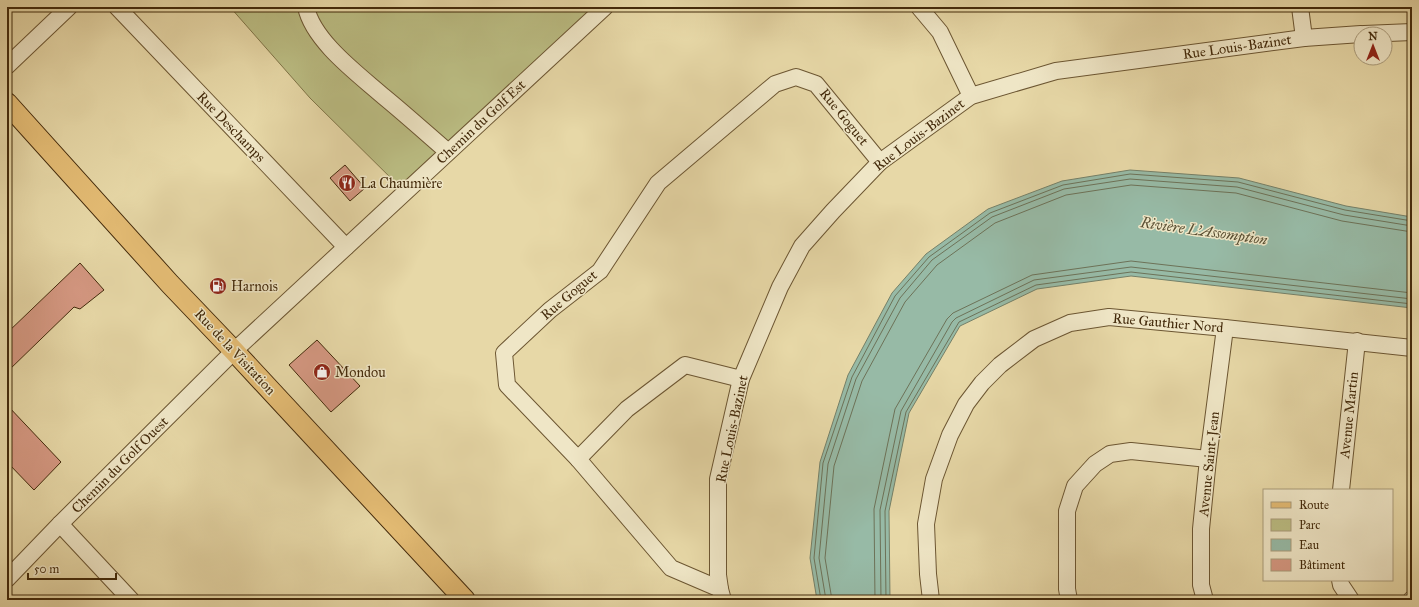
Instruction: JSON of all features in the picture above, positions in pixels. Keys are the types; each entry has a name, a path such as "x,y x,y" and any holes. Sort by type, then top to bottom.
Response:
{"main road":[{"name":"Rue de la Visitation","path":"7,103 170,284 465,600"}],"street":[{"path":"7,66 69,7"},
{"name":"Rue Deschamps","path":"117,7 346,247"},
{"path":"306,7 308,16 314,27 342,61 448,152"},
{"name":"Chemin du Golf Est","path":"234,351 605,7"},
{"path":"919,7 940,32 971,96"},
{"path":"1300,7 1304,38"},
{"name":"Rue Louis-Bazinet","path":"1393,33 1412,32"},
{"name":"Rue Louis-Bazinet","path":"721,594 718,478 740,379 780,287 802,246 880,162 971,96 1056,71 1304,38 1353,35"},
{"name":"Rue Goguet","path":"721,594 671,568 578,459 507,385 504,353 550,310 600,271 658,183 776,84 796,77 816,84 880,162"},
{"name":"Rue Gauthier Nord","path":"931,600 928,574 926,524 934,480 950,435 966,404 982,383 1000,365 1034,339 1070,323 1109,317 1357,341 1412,348"},
{"name":"Avenue Saint-Jean","path":"1205,600 1201,585 1202,528 1208,459 1225,328"},
{"name":"Avenue Martin","path":"1340,489 1357,341"},
{"name":"Chemin du Golf Ouest","path":"7,579 60,524 234,351"},
{"path":"578,459 627,409 685,365 740,379"},
{"path":"1069,600 1067,589 1067,511 1075,486 1095,464 1110,454 1131,451 1208,459"},
{"path":"60,524 131,600"},
{"path":"1340,581 1341,585 1351,600"}],"green space":[{"path":"230,7 608,7 405,192 310,98"}],"water":[{"name":"Rivière L'Assomption","path":"1130,170 1239,178 1346,206 1412,217 1412,308 1131,276 1037,289 960,326 909,413 889,511 890,600 817,600 810,558 820,462 848,375 892,293 926,254 988,209 1062,181"}],"building":[{"name":"La Chaumière","path":"345,165 365,188 350,201 330,178"},
{"path":"80,263 104,290 80,309 74,307 8,371 7,402 7,333"},
{"path":"317,340 360,386 331,412 289,365"},
{"path":"7,405 61,462 34,490 7,462"}],"place":[{"name":"La Chaumière","path":"347,183"},
{"name":"Harnois","path":"218,286"},
{"name":"Mondou","path":"322,372"}]}
